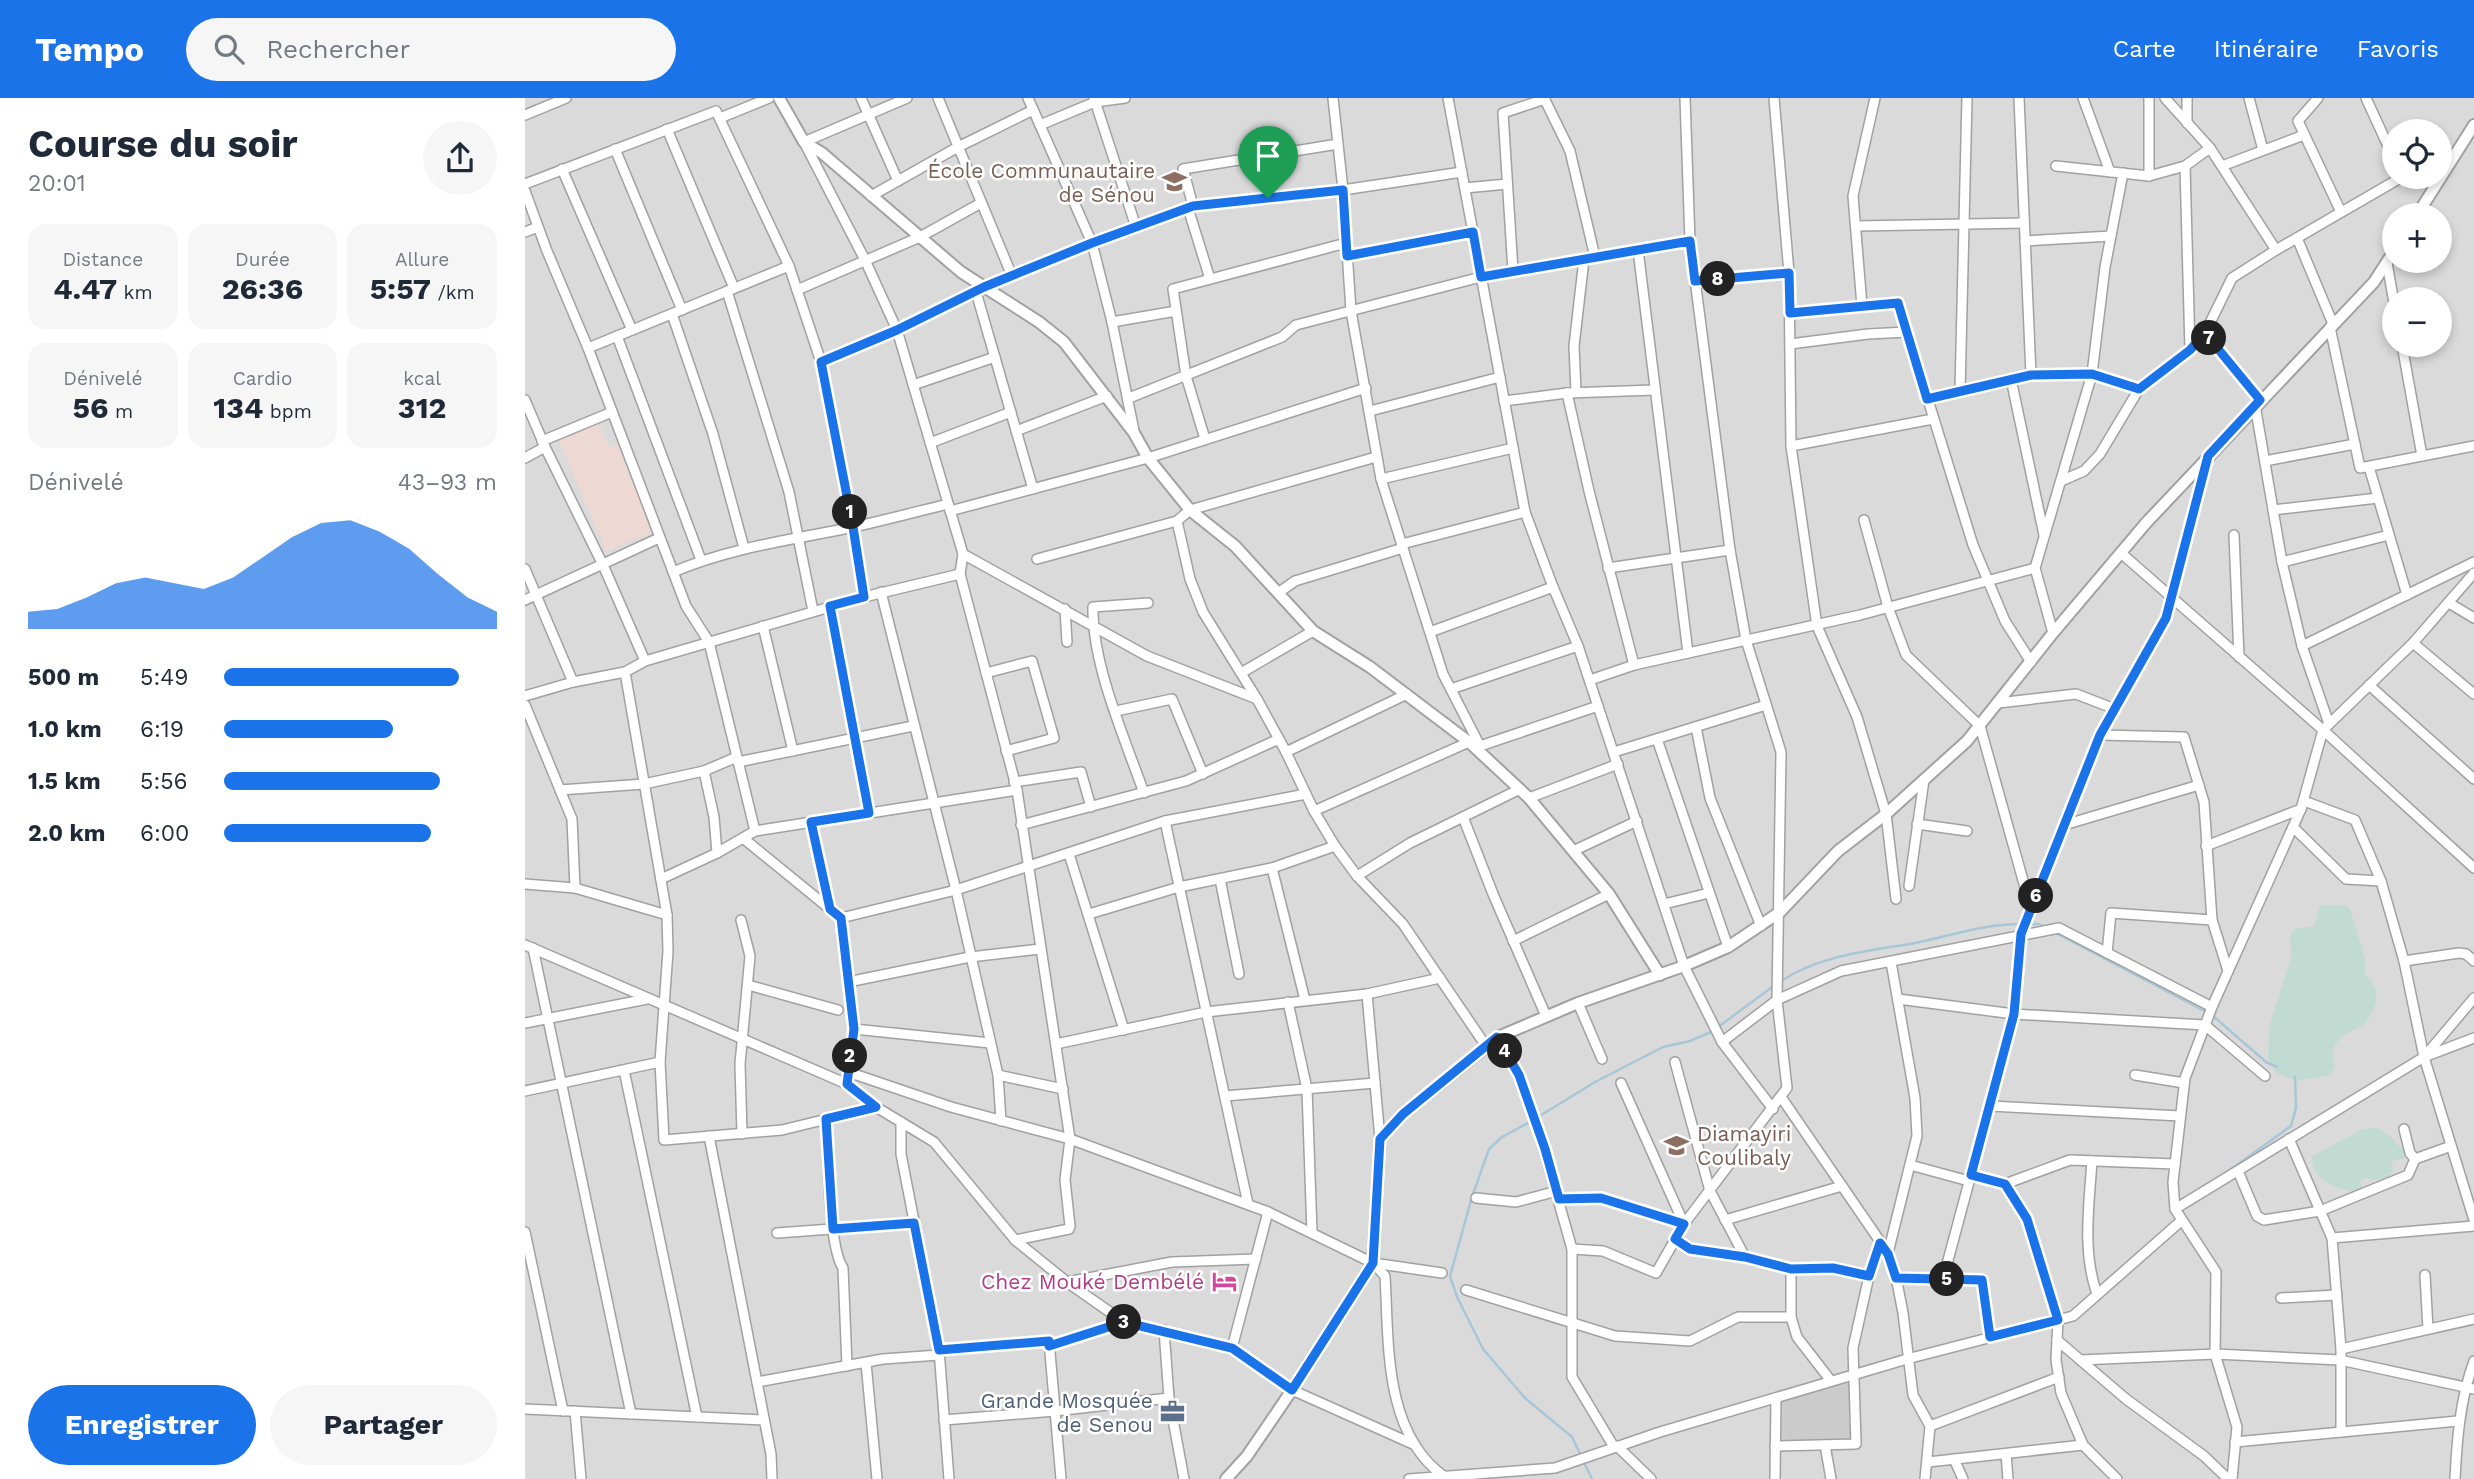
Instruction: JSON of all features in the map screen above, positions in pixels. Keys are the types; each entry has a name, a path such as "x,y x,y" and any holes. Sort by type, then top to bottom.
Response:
{"street":[{"path":"525,115 545,102 566,98"},
{"path":"720,118 769,98"},
{"path":"779,98 865,260 897,330 963,554 960,574 1016,786 1070,1139 1065,1180 1069,1228 1016,1240"},
{"path":"862,98 898,181"},
{"path":"804,142 907,98"},
{"path":"938,98 1011,276"},
{"path":"1028,98 1092,243 1129,398 1134,433"},
{"path":"1040,125 1095,100 1125,98"},
{"path":"1333,98 1343,190 1351,311 1376,457 1443,674 1476,746"},
{"path":"1448,98 1525,512 1579,646 1684,966 1722,1042 1773,1109"},
{"path":"1513,271 1503,113 1545,98 1570,151 1595,257"},
{"path":"1572,1249 1603,1251 1656,1273 1684,1224 1787,1088 1777,1000 1780,752 1746,640 1730,550 1690,241 1685,98"},
{"path":"1774,98 1789,273 1791,446 1817,626 1857,717 1886,814 1896,900"},
{"path":"1862,306 1853,197 1875,98"},
{"path":"1960,391 1967,98"},
{"path":"2019,98 2031,375"},
{"path":"2083,98 2111,172"},
{"path":"2149,98 2150,176"},
{"path":"2165,98 2210,148 2276,250"},
{"path":"2187,98 2187,123"},
{"path":"2249,98 2263,150"},
{"path":"2318,98 2298,121 2341,212"},
{"path":"2366,98 2382,133"},
{"path":"1095,100 1136,227"},
{"path":"871,196 958,147 1033,110"},
{"path":"525,184 716,111 789,266 821,362 864,597"},
{"path":"2426,203 2470,142 2474,125"},
{"path":"667,129 731,290 789,492 813,611"},
{"path":"2221,166 2304,135"},
{"path":"804,142 822,153 980,289 1039,322 1064,342 1134,433 1148,458 1190,510 1235,546 1313,631 1370,667 1476,746 1529,798 1609,894 1660,975"},
{"path":"1210,279 1183,169 1338,144"},
{"path":"2056,166 2150,176 2185,166 2210,148"},
{"path":"615,149 682,310"},
{"path":"2185,166 2190,350"},
{"path":"562,169 632,330"},
{"path":"821,362 897,330 1011,276 1191,207 1343,190 1462,172"},
{"path":"2053,633 2035,568 2092,374 2111,236 2123,173"},
{"path":"1465,188 1507,184"},
{"path":"2061,481 2084,471 2100,454 2139,389 2190,350 2205,333 2232,278 2382,188"},
{"path":"525,191 686,606 709,642 755,831"},
{"path":"797,289 920,237 981,203"},
{"path":"1856,226 2024,223"},
{"path":"525,232 538,227"},
{"path":"1347,256 1473,232"},
{"path":"2025,241 2111,236"},
{"path":"2297,238 2331,326 2360,468 2474,446"},
{"path":"1129,398 1282,337 1296,325 1481,277 1690,241"},
{"path":"1205,439 1186,376 1173,289 1346,243"},
{"path":"1638,250 1688,653"},
{"path":"1584,259 1571,393 1608,568 1634,665"},
{"path":"588,348 789,266"},
{"path":"1380,1139 1403,1114 1497,1037 1578,1003 1660,975 1728,947 1780,912 1838,851 1886,814 1980,726 2053,633 2121,553 2382,270"},
{"path":"1695,281 1789,273"},
{"path":"980,289 995,357 1033,489"},
{"path":"1790,313 1898,303 1973,545 2005,621 2031,662"},
{"path":"1112,322 1177,311"},
{"path":"672,314 713,434 744,548"},
{"path":"1790,345 1868,334 1907,332"},
{"path":"2205,333 2258,403 2282,562 2302,646 2326,727"},
{"path":"617,337 701,560"},
{"path":"913,385 995,357"},
{"path":"2404,357 2422,456"},
{"path":"1927,399 2031,375 2092,374 2139,389"},
{"path":"1370,411 1500,377"},
{"path":"2011,379 2044,536"},
{"path":"673,572 701,560 744,548 1033,489 1148,458 1366,388"},
{"path":"1504,401 1571,393 1655,390"},
{"path":"1016,431 1107,396"},
{"path":"525,400 645,661"},
{"path":"525,458 543,444 612,412"},
{"path":"930,443 1011,412"},
{"path":"1791,446 1934,419"},
{"path":"2265,461 2355,444"},
{"path":"1381,479 1513,448"},
{"path":"1943,1279 2014,1014 2021,934 2100,735 2166,618 2208,456"},
{"path":"1037,559 1177,521 1190,510 1376,457"},
{"path":"2369,467 2407,595"},
{"path":"2273,510 2378,498"},
{"path":"1278,593 1295,581 1403,546 1525,512"},
{"path":"1864,520 1888,607 1906,655 1980,726 2031,909"},
{"path":"1177,521 1190,579 1203,612 1257,699 1314,811 1357,876 1403,924 1486,1046"},
{"path":"2234,535 2239,657"},
{"path":"2282,562 2389,536"},
{"path":"525,600 659,538"},
{"path":"1608,568 1730,550"},
{"path":"2121,553 2239,657 2326,727 2474,868"},
{"path":"963,554 1147,656 1257,699"},
{"path":"2302,646 2474,562"},
{"path":"1590,680 1634,665 1817,626 2035,568"},
{"path":"525,569 573,682"},
{"path":"2230,1479 2237,1427 2215,1354 2216,1272 2175,1209 2175,1164 2184,1083 2212,1007 2302,805 2326,727 2413,643 2474,573"},
{"path":"525,696 573,682 625,672 645,661 830,606 960,574"},
{"path":"1430,632 1553,587"},
{"path":"881,593 956,890 997,1075 1001,1121"},
{"path":"1144,793 1105,681 1093,624 1093,607 1148,603"},
{"path":"2449,603 2474,618"},
{"path":"830,606 869,813"},
{"path":"1065,609 1067,642"},
{"path":"763,626 793,751"},
{"path":"1241,673 1313,631"},
{"path":"2413,643 2474,694"},
{"path":"1451,689 1579,646"},
{"path":"986,673 1032,661 1054,738 1006,751"},
{"path":"625,672 667,915 668,951 660,1062 664,1140 782,1129 876,1107"},
{"path":"2369,685 2474,779"},
{"path":"1286,752 1407,694"},
{"path":"1998,703 2076,694 2115,709"},
{"path":"1115,711 1172,699 1203,774"},
{"path":"525,705 572,819 575,888"},
{"path":"1614,752 1766,705"},
{"path":"1314,811 1476,746 1598,706"},
{"path":"560,790 644,784 704,771 738,759 793,751 913,726"},
{"path":"1696,727 1710,798 1761,926"},
{"path":"2100,735 2184,737 2204,802 2212,920 2228,971"},
{"path":"1021,825 1186,781 1279,739"},
{"path":"1657,739 1728,947"},
{"path":"1529,798 1618,764"},
{"path":"704,771 714,817 717,853"},
{"path":"661,879 717,853 755,831 932,803 1081,772 1091,807"},
{"path":"1909,886 1924,780"},
{"path":"2064,825 2199,785"},
{"path":"1357,876 1410,843 1520,789"},
{"path":"841,918 956,890 1164,821 1305,794"},
{"path":"2206,846 2302,805 2355,820 2381,881 2404,961 2424,1057 2474,1216"},
{"path":"1463,817 1546,1016"},
{"path":"1164,821 1248,1204"},
{"path":"1573,851 1637,821"},
{"path":"811,822 830,909"},
{"path":"1917,824 1967,831"},
{"path":"2293,827 2346,879 2381,881"},
{"path":"743,838 841,918 854,1029 847,1084"},
{"path":"1089,914 1179,887 1272,868 1335,846"},
{"path":"1069,854 1124,1030"},
{"path":"1272,868 1305,1000"},
{"path":"1220,879 1239,974"},
{"path":"525,884 575,888 667,915"},
{"path":"1664,904 1709,893"},
{"path":"1513,941 1609,894"},
{"path":"2107,953 2112,913 2212,920"},
{"path":"741,920 750,956 740,1064 742,1134"},
{"path":"1722,1042 1777,1000 1841,971 2059,928 2212,1007"},
{"path":"529,947 847,1084 876,1107 934,1142 1016,1240 1067,1282 1124,1322 1232,1348 1292,1390 1415,1445"},
{"path":"529,947 547,1018 631,1414"},
{"path":"848,982 970,957 1040,949"},
{"path":"2404,961 2459,953 2466,954 2474,961"},
{"path":"1888,1254 1917,1136 1915,1098 1891,962"},
{"path":"1056,1044 1206,1012 1367,994 1440,978"},
{"path":"748,985 838,1010"},
{"path":"1226,1479 1247,1456 1292,1390 1373,1263 1380,1139 1367,994"},
{"path":"2424,1057 2474,998"},
{"path":"525,1023 649,999"},
{"path":"1898,999 2014,1014 2205,1026 2265,1076"},
{"path":"1288,1002 1307,1089 1312,1233"},
{"path":"1578,1003 1602,1059"},
{"path":"854,1029 990,1043"},
{"path":"1497,1037 1519,1075 1545,1149 1572,1249 1572,1377 1616,1447 1651,1479"},
{"path":"2175,1209 2424,1057 2474,1038"},
{"path":"525,1091 660,1062"},
{"path":"1675,1062 1710,1191 1745,1257"},
{"path":"624,1070 697,1417"},
{"path":"848,1072 951,1107 1070,1139 1268,1212 1373,1263 1442,1273"},
{"path":"997,1075 1063,1089"},
{"path":"2135,1075 2184,1083"},
{"path":"1225,1096 1375,1083"},
{"path":"1621,1083 1684,1224"},
{"path":"1781,1097 1888,1254 1903,1313 1913,1395 1930,1426 1925,1479"},
{"path":"1990,1106 2180,1116"},
{"path":"826,1119 833,1229 837,1260 843,1268 847,1366"},
{"path":"901,1122 901,1154 939,1352 949,1479"},
{"path":"2404,1129 2410,1153 2415,1158"},
{"path":"709,1136 771,1454 772,1479"},
{"path":"2289,1139 2332,1238 2341,1349 2341,1432"},
{"path":"2238,1171 2260,1219 2321,1211 2408,1175 2415,1158 2451,1146"},
{"path":"1910,1165 2005,1184 2070,1160 2175,1164"},
{"path":"2092,1161 2087,1232 2090,1273 2097,1294"},
{"path":"2005,1184 2027,1219 2058,1320 2061,1393 2083,1445 2117,1479"},
{"path":"1725,1220 1842,1186"},
{"path":"1476,1198 1516,1202 1558,1195 1601,1198 1684,1224"},
{"path":"1232,1348 1268,1212"},
{"path":"1409,1479 1555,1468 1586,1455 1831,1381 2073,1316 2181,1221"},
{"path":"777,1233 914,1223"},
{"path":"2332,1238 2474,1226"},
{"path":"525,1232 563,1411"},
{"path":"1675,1239 1690,1249 1745,1257 1791,1269 1833,1268 1869,1276"},
{"path":"1775,1446 1856,1444 1853,1348 1869,1276 1880,1243"},
{"path":"1067,1282 1172,1262 1256,1259"},
{"path":"1373,1263 1385,1276 1391,1364 1398,1405 1415,1445 1433,1469 1445,1478"},
{"path":"1791,1269 1791,1317 1797,1337 1831,1381"},
{"path":"2425,1275 2428,1329"},
{"path":"1896,1278 1982,1280 1990,1337"},
{"path":"1466,1290 1615,1336 1690,1341 1738,1317 1791,1317"},
{"path":"2281,1298 2337,1295"},
{"path":"2341,1349 2474,1319"},
{"path":"1049,1346 1124,1322"},
{"path":"1164,1330 1169,1398 1184,1479"},
{"path":"2057,1340 2126,1399 2204,1456 2230,1479"},
{"path":"757,1382 939,1352 1049,1341 1061,1479"},
{"path":"2080,1360 2215,1354 2340,1360 2469,1388"},
{"path":"2455,1479 2458,1421 2469,1388 2474,1360"},
{"path":"866,1363 877,1479"},
{"path":"1930,1426 2059,1377"},
{"path":"944,1420 1169,1398"},
{"path":"1775,1479 1776,1398"},
{"path":"525,1409 764,1420"},
{"path":"575,1411 581,1479"},
{"path":"2235,1442 2458,1421"},
{"path":"1825,1445 1832,1479"},
{"path":"1928,1462 2083,1445"},
{"path":"2006,1454 2008,1479"},
{"path":"1954,1459 1963,1479"},
{"path":"1555,1468 1558,1479"}],"shaded area":[{"path":"525,98 2474,98 2474,1479 525,1479"},
{"path":"597,421 609,448 618,445 654,531 606,551 558,438"},
{"path":"2320,905 2347,906 2350,909 2365,959 2365,975 2374,985 2376,998 2373,1011 2365,1023 2345,1034 2337,1042 2333,1051 2335,1067 2330,1075 2298,1081 2278,1074 2268,1059 2269,1027 2291,958 2290,936 2296,928 2314,927"},
{"path":"2377,1127 2392,1138 2405,1153 2403,1159 2391,1161 2393,1171 2389,1177 2373,1180 2366,1178 2360,1181 2362,1188 2358,1192 2327,1183 2316,1172 2312,1156 2361,1130"},
{"path":"1849,1382 1853,1442 1782,1444 1782,1401"}],"waterway":[{"path":"1781,981 1812,965 1846,955 1980,928 2021,924"},
{"path":"2027,924 2045,927"},
{"path":"2054,932 2206,1012"},
{"path":"1718,1027 1775,985"},
{"path":"2212,1015 2266,1062 2277,1067"},
{"path":"1538,1117 1595,1082 1663,1047 1690,1041 1713,1031"},
{"path":"2230,1170 2291,1126 2296,1108 2295,1077"},
{"path":"1532,1121 1502,1137 1489,1149 1472,1197 1450,1276 1457,1297 1483,1349 1525,1398 1572,1437 1592,1479"}],"place":[{"name":"École Communautaire de Sénou","path":"1175,182"},
{"name":"Diamayiri Coulibaly","path":"1677,1145"},
{"name":"Chez Mouké Dembélé","path":"1224,1281"},
{"name":"Grande Mosquée de Senou","path":"1173,1412"}],"route":[{"path":"1343,190 1347,256 1473,232 1481,277 1690,241 1695,281 1789,273 1790,313 1898,303 1927,399 2031,375 2092,374 2139,389 2190,350 2205,333 2260,400 2208,456 2166,618 2100,735 2021,934 2014,1014 1971,1175 2005,1184 2027,1219 2058,1320 1990,1337 1982,1280 1896,1278 1888,1254 1880,1243 1869,1276 1833,1268 1791,1269 1745,1257 1690,1249 1675,1239 1684,1224 1601,1198 1559,1199 1519,1075 1497,1037 1403,1114 1380,1139 1373,1263 1292,1390 1232,1348 1124,1322 1049,1346 1049,1341 939,1350 914,1223 833,1229 826,1119 876,1107 847,1084 854,1029 841,918 830,909 811,822 869,813 830,606 864,597 821,362 897,330 984,287 1092,243 1193,206 1268,198 1343,190"}]}
